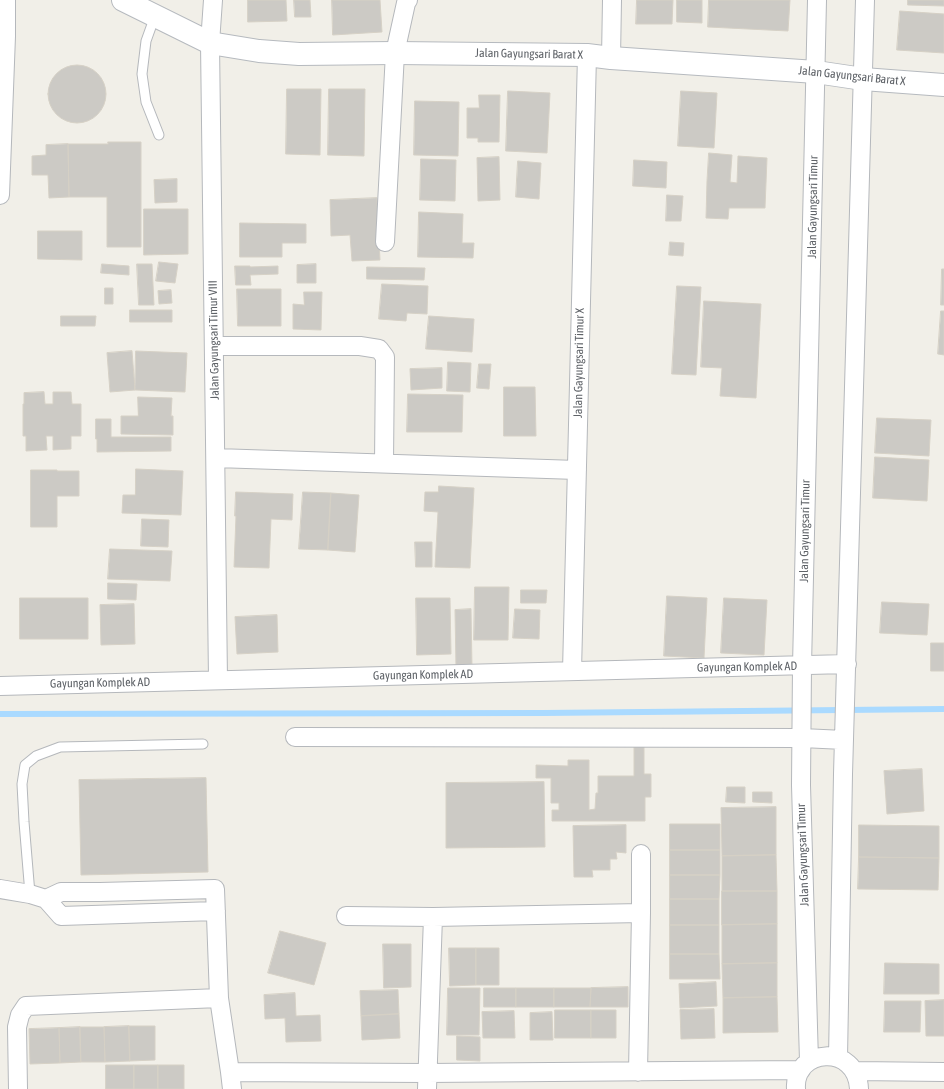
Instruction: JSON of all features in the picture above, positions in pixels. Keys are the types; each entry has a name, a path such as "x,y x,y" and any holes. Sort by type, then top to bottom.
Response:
{"street":[{"path":"0,195 6,0"},
{"name":"Jalan Gayungsari Barat X","path":"123,0 210,43 259,52 299,54 395,53 587,55 611,58 816,72 863,79 944,85"},
{"name":"Jalan Gayungsari Timur VIII","path":"212,0 210,43 218,680"},
{"path":"385,242 395,53 406,3 408,0"},
{"path":"611,58 612,0"},
{"name":"Jalan Gayungsari Timur","path":"796,1089 796,1083 805,1066 801,785 802,674 817,0"},
{"path":"838,1058 844,733 865,0"},
{"name":"Jalan Gayungsari Timur X","path":"572,671 587,55"},
{"path":"214,346 360,346 379,349 385,357 384,463"},
{"path":"216,458 577,470"},
{"name":"Gayungan Komplek AD","path":"0,686 572,671 802,674 847,664"},
{"path":"295,737 802,731 844,733"},
{"path":"638,1072 641,854"},
{"path":"0,889 38,896 61,892 215,890 219,998 231,1081 427,1081 805,1066 818,1057 828,1056 838,1058 848,1063 855,1071 859,1081 859,1089"},
{"path":"38,896 61,916 216,912"},
{"path":"346,916 433,917 641,913"},
{"path":"427,1081 433,917"},
{"path":"18,1089 17,1027 20,1015 26,1006 219,998"},
{"path":"855,1071 944,1072"}],"lane":[{"path":"155,16 146,41 142,74 146,102 159,135"},
{"path":"38,896 24,822 22,784 25,765 36,756 60,748 203,744"}],"building":[{"path":"248,0 286,0 287,21 248,22"},
{"path":"294,0 310,0 311,17 295,17"},
{"path":"332,0 380,0 382,32 333,35"},
{"path":"637,0 673,0 672,24 636,24"},
{"path":"677,0 702,0 702,23 677,22"},
{"path":"709,0 790,0 788,31 708,27"},
{"path":"908,0 944,0 944,6 908,5"},
{"path":"900,11 944,14 944,53 897,50"},
{"path":"77,65 88,67 98,73 104,83 106,94 104,105 98,115 88,121 77,123 66,121 56,115 50,105 48,94 50,83 56,73 66,67"},
{"path":"287,89 321,89 320,155 286,154"},
{"path":"329,89 365,89 364,156 328,155"},
{"path":"508,91 550,93 547,153 506,151"},
{"path":"681,91 717,93 714,148 678,146"},
{"path":"479,95 500,95 499,142 478,142 478,138 467,138 467,108 479,108"},
{"path":"415,101 459,102 458,156 414,155"},
{"path":"108,142 141,142 141,247 107,247 107,197 69,197 68,144 108,144"},
{"path":"68,144 69,197 49,198 48,175 32,175 32,156 46,155 46,145"},
{"path":"709,153 732,155 730,182 737,183 738,156 767,158 765,208 729,208 728,219 706,218"},
{"path":"499,157 500,200 478,201 477,158"},
{"path":"421,159 456,160 455,201 420,200"},
{"path":"634,160 667,162 666,188 633,186"},
{"path":"518,161 541,163 539,199 516,197"},
{"path":"177,179 177,202 155,203 154,180"},
{"path":"667,195 683,196 681,221 666,221"},
{"path":"377,198 380,260 352,261 350,235 331,236 330,200"},
{"path":"144,209 188,209 188,254 144,255"},
{"path":"419,212 463,214 462,243 474,243 473,258 418,257"},
{"path":"240,223 306,224 306,243 282,243 282,257 240,257"},
{"path":"38,231 82,231 82,260 38,259"},
{"path":"670,242 684,243 683,256 669,255"},
{"path":"159,262 178,264 175,283 156,281"},
{"path":"102,264 129,266 129,275 101,273"},
{"path":"137,264 152,264 154,305 139,305"},
{"path":"316,264 316,283 297,283 297,265"},
{"path":"235,266 278,266 278,274 250,275 251,285 236,285"},
{"path":"367,267 425,268 424,280 367,279"},
{"path":"942,269 944,269 944,305 941,305"},
{"path":"382,284 428,286 427,314 407,313 406,321 379,319"},
{"path":"677,286 701,287 696,375 672,374"},
{"path":"105,288 113,288 113,304 105,304"},
{"path":"237,289 281,289 281,326 238,326"},
{"path":"171,290 172,303 159,304 158,291"},
{"path":"304,292 322,292 321,330 293,329 293,304 304,305"},
{"path":"704,301 761,304 756,398 720,396 722,368 701,367"},
{"path":"130,310 172,310 172,322 130,322"},
{"path":"941,311 944,311 944,355 938,354"},
{"path":"61,316 96,316 95,326 61,326"},
{"path":"429,316 474,319 472,352 426,349"},
{"path":"132,351 135,390 110,392 107,353"},
{"path":"136,351 187,353 185,392 135,390"},
{"path":"448,362 471,363 470,392 447,391"},
{"path":"479,364 491,364 489,389 477,388"},
{"path":"442,368 442,388 411,390 410,369"},
{"path":"504,387 535,387 536,436 504,436"},
{"path":"44,392 45,404 53,404 53,392 71,392 72,404 81,404 81,436 71,436 71,449 53,450 53,436 46,436 47,450 26,451 26,436 23,436 24,393"},
{"path":"408,394 463,395 462,432 407,432"},
{"path":"138,397 172,398 171,416 173,416 173,435 121,434 121,416 138,416"},
{"path":"877,418 931,420 929,456 875,453"},
{"path":"96,419 111,419 111,437 171,437 171,451 97,452"},
{"path":"875,457 929,460 927,501 873,498"},
{"path":"136,469 183,471 181,515 122,513 123,495 135,495"},
{"path":"31,470 79,471 79,496 57,496 57,527 31,527"},
{"path":"439,486 474,488 470,568 435,567 438,512 424,511 425,492 438,492"},
{"path":"236,492 293,494 292,520 271,519 269,568 234,567"},
{"path":"303,492 331,493 328,550 299,549"},
{"path":"331,493 359,495 355,552 328,550"},
{"path":"142,519 169,520 168,547 141,546"},
{"path":"415,542 432,542 432,567 416,567"},
{"path":"110,549 172,551 170,581 108,579"},
{"path":"108,583 137,584 136,600 108,599"},
{"path":"475,587 509,587 508,640 474,640"},
{"path":"521,590 547,590 546,603 521,603"},
{"path":"667,596 707,598 704,658 664,656"},
{"path":"20,598 88,598 88,639 20,639"},
{"path":"416,598 450,598 451,654 417,655"},
{"path":"724,598 767,600 764,655 721,653"},
{"path":"882,602 929,604 927,635 880,633"},
{"path":"134,604 135,644 101,645 100,605"},
{"path":"471,609 472,667 456,668 455,610"},
{"path":"515,609 540,610 539,639 513,638"},
{"path":"277,615 278,652 237,654 235,617"},
{"path":"931,643 944,643 944,671 931,671"},
{"path":"644,744 644,774 651,774 651,797 645,797 645,821 552,821 552,810 559,810 559,803 551,803 551,778 536,778 536,765 568,766 568,760 589,760 589,810 595,809 596,793 598,793 598,776 634,776 634,745"},
{"path":"922,769 924,811 887,814 884,771"},
{"path":"206,778 208,872 81,875 79,780"},
{"path":"544,782 545,847 446,848 446,783"},
{"path":"727,787 745,787 745,803 726,802"},
{"path":"753,792 772,792 772,803 753,802"},
{"path":"776,807 776,855 722,856 721,808"},
{"path":"670,824 720,824 720,850 670,850"},
{"path":"626,825 626,853 616,852 617,859 610,859 610,870 592,870 593,877 574,877 573,826"},
{"path":"859,825 939,826 939,858 859,857"},
{"path":"670,850 720,850 720,875 670,875"},
{"path":"776,855 777,891 722,891 722,856"},
{"path":"859,857 939,858 938,890 858,889"},
{"path":"670,875 720,875 719,899 670,899"},
{"path":"722,891 777,891 777,924 722,925"},
{"path":"670,899 719,899 719,925 670,925"},
{"path":"777,924 777,963 722,964 722,925"},
{"path":"670,925 719,925 719,954 670,954"},
{"path":"280,931 326,943 314,985 268,973"},
{"path":"383,944 411,944 411,987 384,988"},
{"path":"449,948 476,948 476,985 450,986"},
{"path":"476,948 499,948 499,985 476,985"},
{"path":"670,954 719,954 720,979 670,979"},
{"path":"777,963 777,997 723,998 722,964"},
{"path":"885,963 939,964 939,994 884,994"},
{"path":"716,982 717,1006 680,1008 679,984"},
{"path":"628,987 628,1007 590,1007 591,988"},
{"path":"448,988 480,988 479,1035 447,1035"},
{"path":"484,988 516,988 516,1007 484,1007"},
{"path":"516,988 554,988 554,1007 516,1007"},
{"path":"554,988 591,988 590,1007 554,1007"},
{"path":"398,990 399,1014 361,1016 360,991"},
{"path":"295,993 296,1016 320,1015 321,1041 286,1042 285,1018 265,1019 264,995"},
{"path":"777,997 778,1032 723,1033 723,998"},
{"path":"944,1000 944,1036 926,1036 925,1001"},
{"path":"885,1001 921,1001 920,1032 884,1032"},
{"path":"714,1009 715,1038 681,1039 680,1010"},
{"path":"555,1010 591,1010 591,1038 555,1038"},
{"path":"591,1010 616,1010 616,1038 591,1038"},
{"path":"514,1011 515,1038 483,1038 482,1012"},
{"path":"552,1012 553,1040 530,1040 530,1013"},
{"path":"399,1014 400,1038 362,1040 361,1016"},
{"path":"129,1026 130,1061 105,1062 104,1027"},
{"path":"129,1026 155,1026 155,1060 130,1061"},
{"path":"80,1027 104,1027 105,1062 81,1062"},
{"path":"80,1027 81,1062 60,1063 59,1028"},
{"path":"59,1028 60,1063 30,1064 29,1029"},
{"path":"457,1036 480,1037 480,1061 457,1060"},
{"path":"106,1065 134,1065 134,1089 106,1089"},
{"path":"134,1065 158,1065 158,1089 134,1089"},
{"path":"158,1065 184,1065 184,1089 158,1089"}],"waterway":[{"path":"0,714 543,713 944,709"}]}
